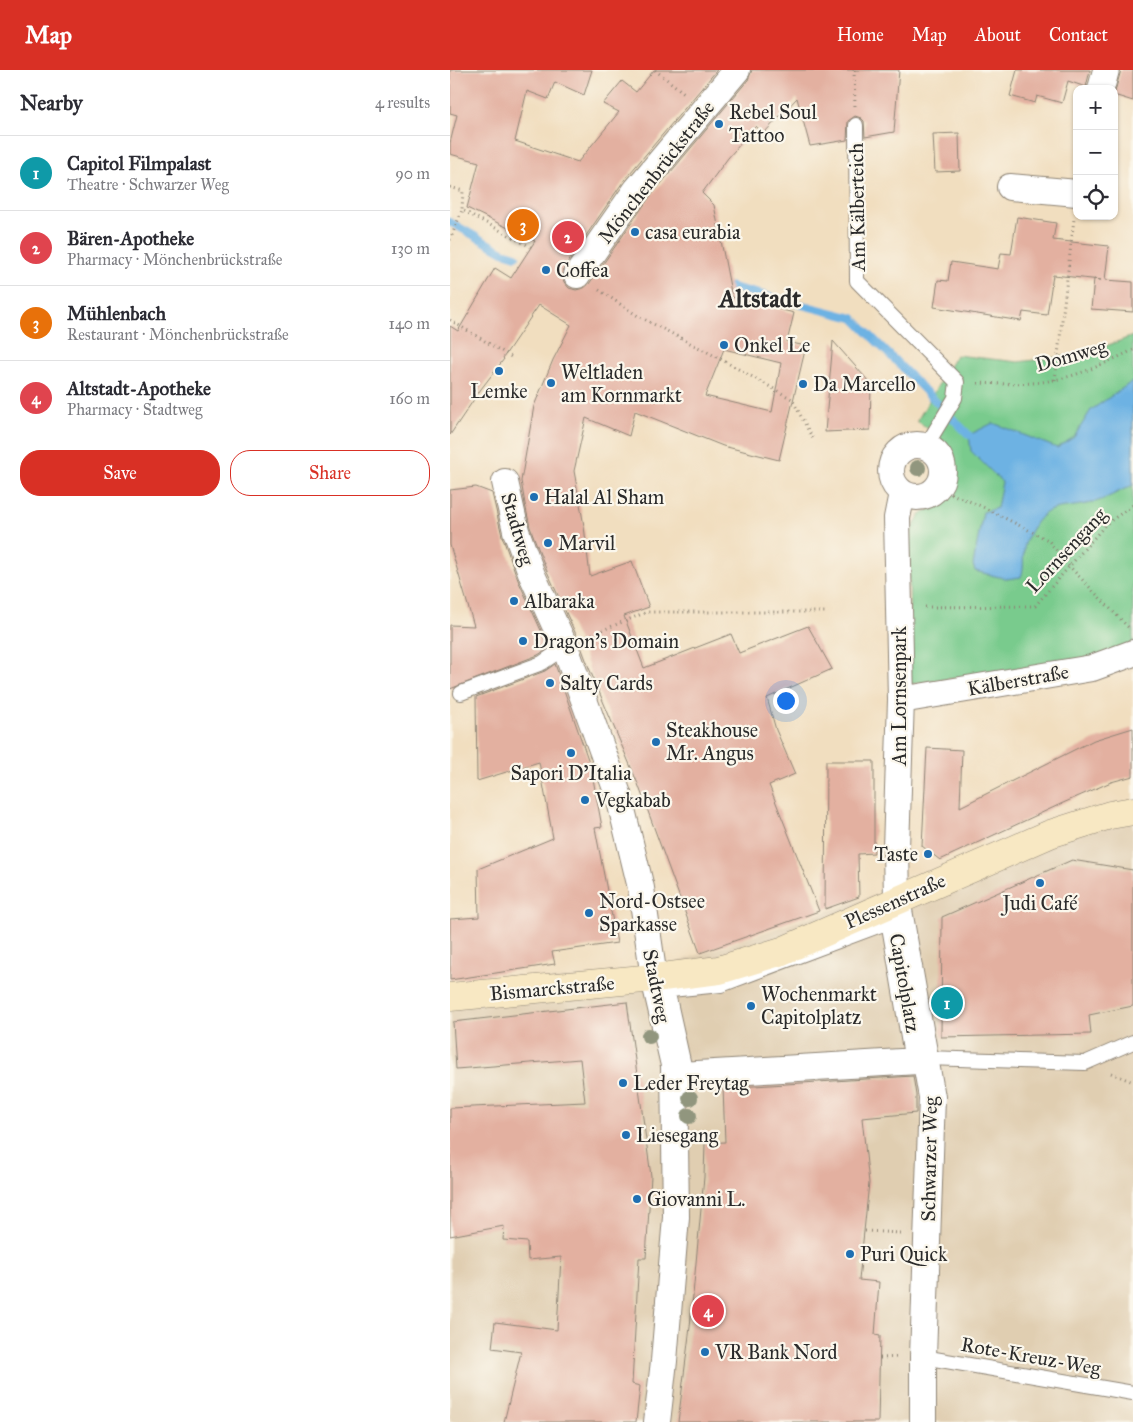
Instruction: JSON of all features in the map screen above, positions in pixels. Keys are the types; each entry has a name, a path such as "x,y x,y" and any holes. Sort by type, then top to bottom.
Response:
{"street":[{"name":"Mönchenbrückstraße","path":"577,275 637,189 736,70"},
{"path":"1102,85 1106,70"},
{"path":"1010,187 1073,202"},
{"path":"932,437 936,452 942,460 943,472 937,488 926,496 913,497 902,493 893,483 890,472 893,459 902,448 932,437"},
{"name":"Stadtweg","path":"505,482 516,531 532,575 565,647 619,797 641,888 654,978 674,1065 676,1207 664,1361 657,1422"},
{"name":"Am Lornsenpark","path":"897,899 896,848 901,700 897,518 902,493"},
{"name":"Kälberstraße","path":"901,700 1092,668 1133,653"},
{"name":"Plessenstraße","path":"654,978 719,970 782,951 897,899 1050,834 1110,815 1133,811"},
{"name":"Schwarzer Weg","path":"897,899 932,1096 925,1302 913,1357 924,1422"},
{"name":"Capitolplatz","path":"893,914 918,1061 680,1075 660,985 720,979 893,914"},
{"name":"Bismarckstraße","path":"450,997 654,978"}],"lane":[{"name":"Am Kälberteich","path":"856,125 858,281 957,382"},
{"path":"932,437 955,398 957,382"},
{"path":"461,693 542,663 565,647"},
{"path":"925,1058 1085,1063 1133,1042"},
{"name":"Rote-Kreuz-Weg","path":"913,1357 1133,1393"}],"path":[{"path":"655,70 704,109"},
{"name":"Am Kälberteich","path":"854,70 856,125"},
{"path":"450,187 463,191 462,210 450,240"},
{"path":"462,210 530,247"},
{"path":"1055,380 1074,220"},
{"path":"577,275 638,316 792,399 814,441"},
{"path":"450,320 513,358"},
{"name":"Domweg","path":"957,382 1009,385 1055,380 1105,364 1133,350"},
{"path":"937,488 981,506 1048,540 1069,566 1133,633"},
{"name":"Lornsengang","path":"899,608 1035,606 1106,524 1133,505"},
{"path":"565,647 647,612 827,612"},
{"path":"864,1231 904,1233"},
{"path":"880,1358 913,1357"}],"shaded area":[{"path":"1133,800 1133,1422 450,1422 450,989 653,970 914,882"}],"green space":[{"path":"1133,336 1133,643 1093,660 910,684 909,536 919,516 948,498 957,478 939,436 917,421 956,355 1018,362 1084,354"}],"water":[{"path":"1133,381 1133,485 1096,502 1054,509 1047,512 1034,525 1028,536 1021,577 1007,579 975,571 973,565 983,512 997,508 1002,482 971,451 969,435 993,423 1057,448 1074,437 1091,410"}],"building":[{"path":"450,70 592,70 584,95 555,82 548,99 527,91 515,141 578,162 619,112 603,104 622,81 636,92 654,70 717,70 625,179 565,266 562,274 564,282 569,288 576,290 584,288 589,284 649,198 748,80 752,70 899,70 894,132 865,137 864,121 855,116 848,121 847,140 810,146 797,98 763,134 756,126 728,158 702,193 714,205 732,297 794,313 787,342 806,346 779,460 723,446 635,411 629,436 586,418 574,471 584,526 590,576 632,561 649,607 624,616 644,668 731,634 739,653 808,626 832,669 767,698 776,730 795,774 769,785 819,911 700,953 638,784 579,641 546,569 530,527 525,504 521,481 534,406 553,360 571,325 539,305 504,359 450,435 450,326 458,331 495,268 511,278 535,241 467,208 479,162 450,154 450,143 457,115 450,113","holes":["724,349 781,363 772,412 705,396"]},
{"path":"1017,70 1090,70 1086,85 1068,81 1062,103 1037,96 1035,103 1010,96"},
{"path":"1121,70 1133,70 1133,101 1118,96 1117,85"},
{"path":"959,133 960,171 935,172 933,134"},
{"path":"1017,217 1056,223 1053,240 1109,246 1105,280 1133,282 1133,312 1091,309 1094,279 1053,275 1047,315 1023,312 1021,321 934,307 938,280 948,281 951,262 998,269 1001,253 1011,254"},
{"path":"833,341 871,384 870,430 825,432"},
{"path":"476,487 492,493 502,536 518,580 549,648 538,655 450,689 450,625 474,626 450,545 450,490"},
{"path":"555,664 591,768 602,827 595,828 617,943 552,952 555,964 450,980 450,919 479,917 478,869 553,838 539,762 477,781 476,697 545,671"},
{"path":"1133,728 1133,776 1111,782 940,860 922,846 927,748 962,750 960,807 1094,740"},
{"path":"826,761 874,761 874,853 858,854 859,897 825,909"},
{"path":"1072,860 1133,870 1133,1006 1089,1015 1091,1034 941,1037 942,917"},
{"path":"627,1002 651,1176 646,1258 639,1258 632,1384 640,1386 636,1422 504,1422 521,1352 492,1348 495,1322 557,1330 561,1257 528,1260 527,1242 503,1240 504,1226 450,1236 450,1108 585,1102 580,1059 456,1069 453,1022"},
{"path":"913,1076 916,1113 862,1118 869,1183 859,1280 879,1282 875,1335 880,1336 878,1422 678,1422 690,1327 704,1177 705,1143 725,1142 723,1088"}],"waterway":[{"path":"450,222 503,252 516,256"},
{"path":"720,284 853,318 969,435"}],"place":[{"name":"Rebel Soul Tattoo","path":"719,124"},
{"name":"Mühlenbach","path":"523,225"},
{"name":"casa eurabia","path":"635,232"},
{"name":"Bären-Apotheke","path":"568,237"},
{"name":"Coffea","path":"546,270"},
{"name":"Onkel Le","path":"724,345"},
{"name":"Lemke","path":"499,371"},
{"name":"Weltladen am Kornmarkt","path":"551,383"},
{"name":"Da Marcello","path":"803,384"},
{"name":"Halal Al Sham","path":"534,497"},
{"name":"Marvil","path":"548,543"},
{"name":"Albaraka","path":"514,601"},
{"name":"Dragon's Domain","path":"523,641"},
{"name":"Salty Cards","path":"550,683"},
{"name":"Steakhouse Mr. Angus","path":"656,742"},
{"name":"Sapori D'Italia","path":"571,753"},
{"name":"Vegkabab","path":"585,800"},
{"name":"Taste","path":"928,854"},
{"name":"Judi Café","path":"1040,883"},
{"name":"Nord-Ostsee Sparkasse","path":"589,913"},
{"name":"Capitol Filmpalast","path":"947,1003"},
{"name":"Wochenmarkt Capitolplatz","path":"751,1006"},
{"name":"Leder Freytag","path":"623,1083"},
{"name":"Liesegang","path":"626,1135"},
{"name":"Giovanni L.","path":"637,1199"},
{"name":"Puri Quick","path":"850,1254"},
{"name":"Altstadt-Apotheke","path":"708,1311"},
{"name":"VR Bank Nord","path":"705,1352"}],"district":[{"name":"Altstadt","path":"760,298"}]}
